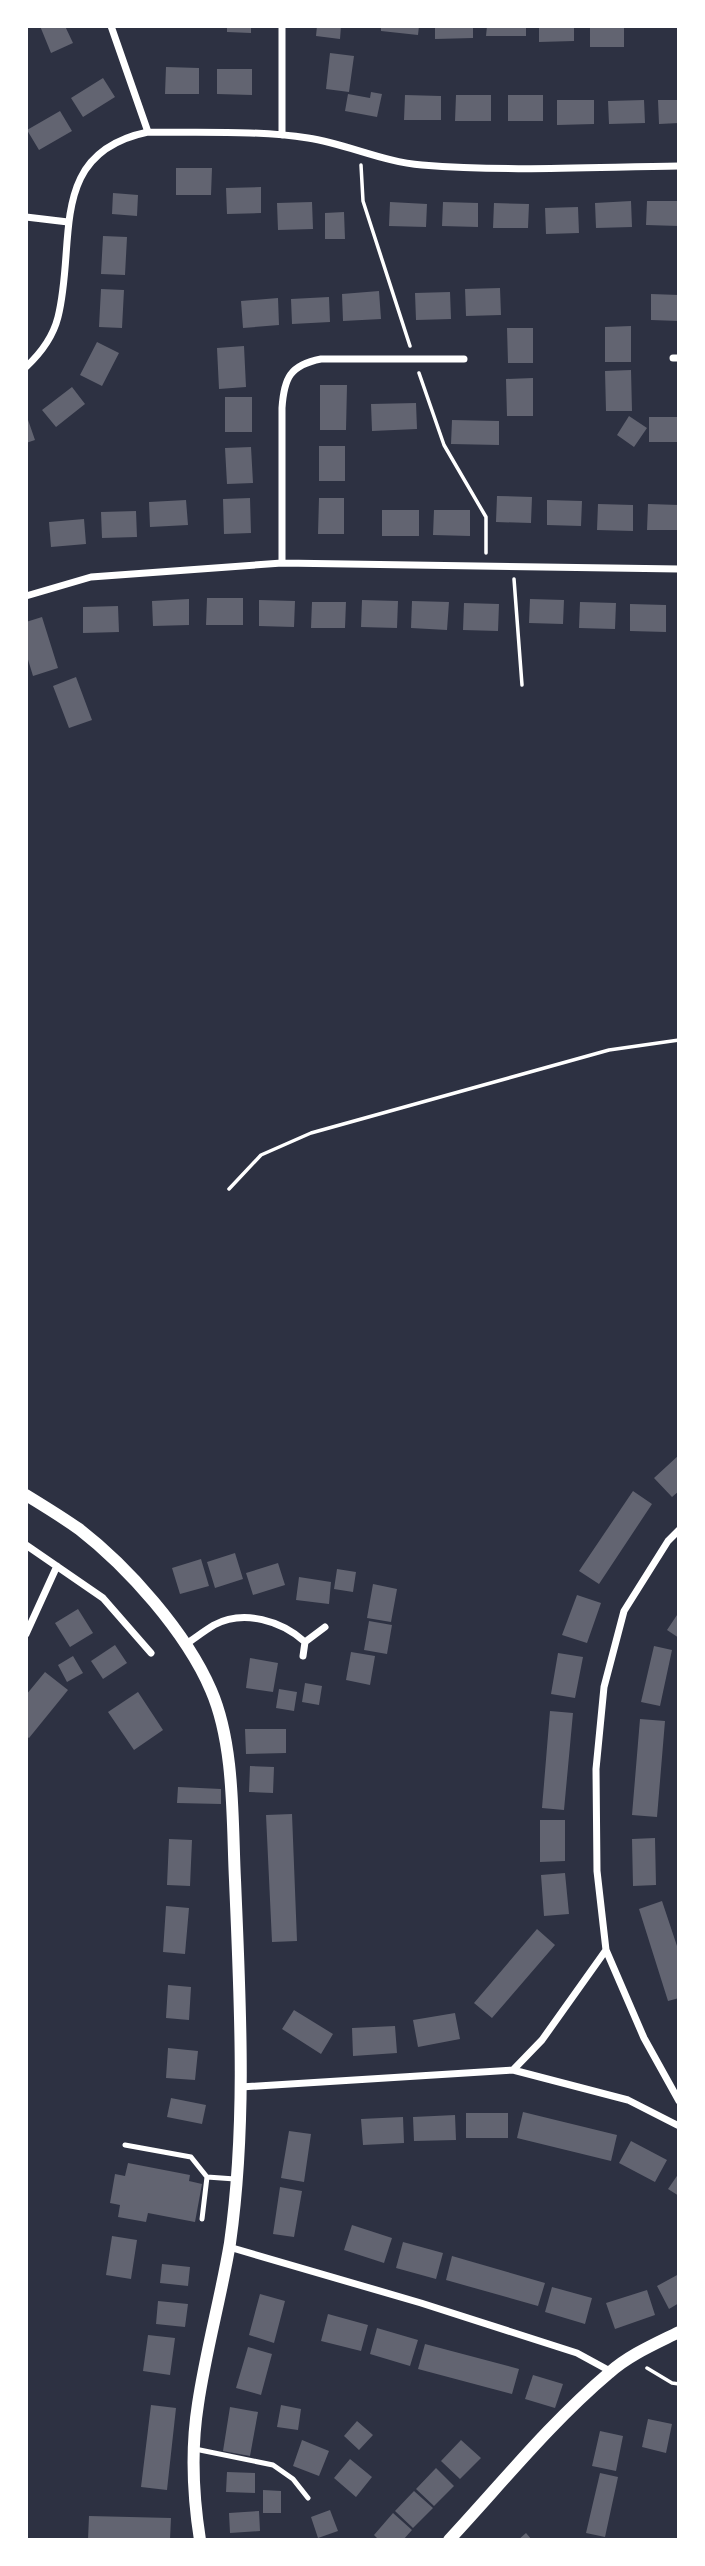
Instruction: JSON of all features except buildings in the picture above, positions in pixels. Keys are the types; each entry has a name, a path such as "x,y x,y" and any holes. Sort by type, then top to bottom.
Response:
{"street":[{"path":"111,26 148,131"},
{"path":"282,26 282,135"},
{"path":"26,367 50,339 58,318 68,222 76,185 88,167 113,143 129,136 148,131 282,135 311,139 419,165 679,166"},
{"path":"26,217 68,222"},
{"path":"282,563 282,408 283,390 290,373 305,362 321,359 464,359"},
{"path":"26,596 90,577 282,563 679,569"},
{"path":"26,1495 78,1529 130,1575 186,1644 211,1691 221,1722 227,1758 232,1815 242,2087 239,2180 229,2247 198,2406 194,2469 200,2540"},
{"path":"679,1530 668,1541 624,1611 604,1687 596,1769 597,1871 606,1950 644,2038 679,2101"},
{"path":"26,1545 103,1598 151,1653"},
{"path":"26,1634 57,1566"},
{"path":"186,1644 216,1624 256,1619 276,1622 293,1631 305,1642"},
{"path":"303,1656 305,1642 325,1627"},
{"path":"513,2070 542,2040 606,1950"},
{"path":"242,2087 513,2070 628,2100 679,2126"},
{"path":"229,2247 421,2303 577,2353 610,2371"},
{"path":"449,2540 564,2415 610,2371 679,2332"}],"lane":[{"path":"125,2145 191,2157 208,2176 239,2180"},
{"path":"202,2219 208,2176"},
{"path":"195,2449 273,2465 293,2479 308,2498"}],"path":[{"path":"514,566 522,685"},
{"path":"229,1189 261,1155 312,1133 609,1049 679,1040"},
{"path":"630,2358 672,2383 679,2384"}]}
